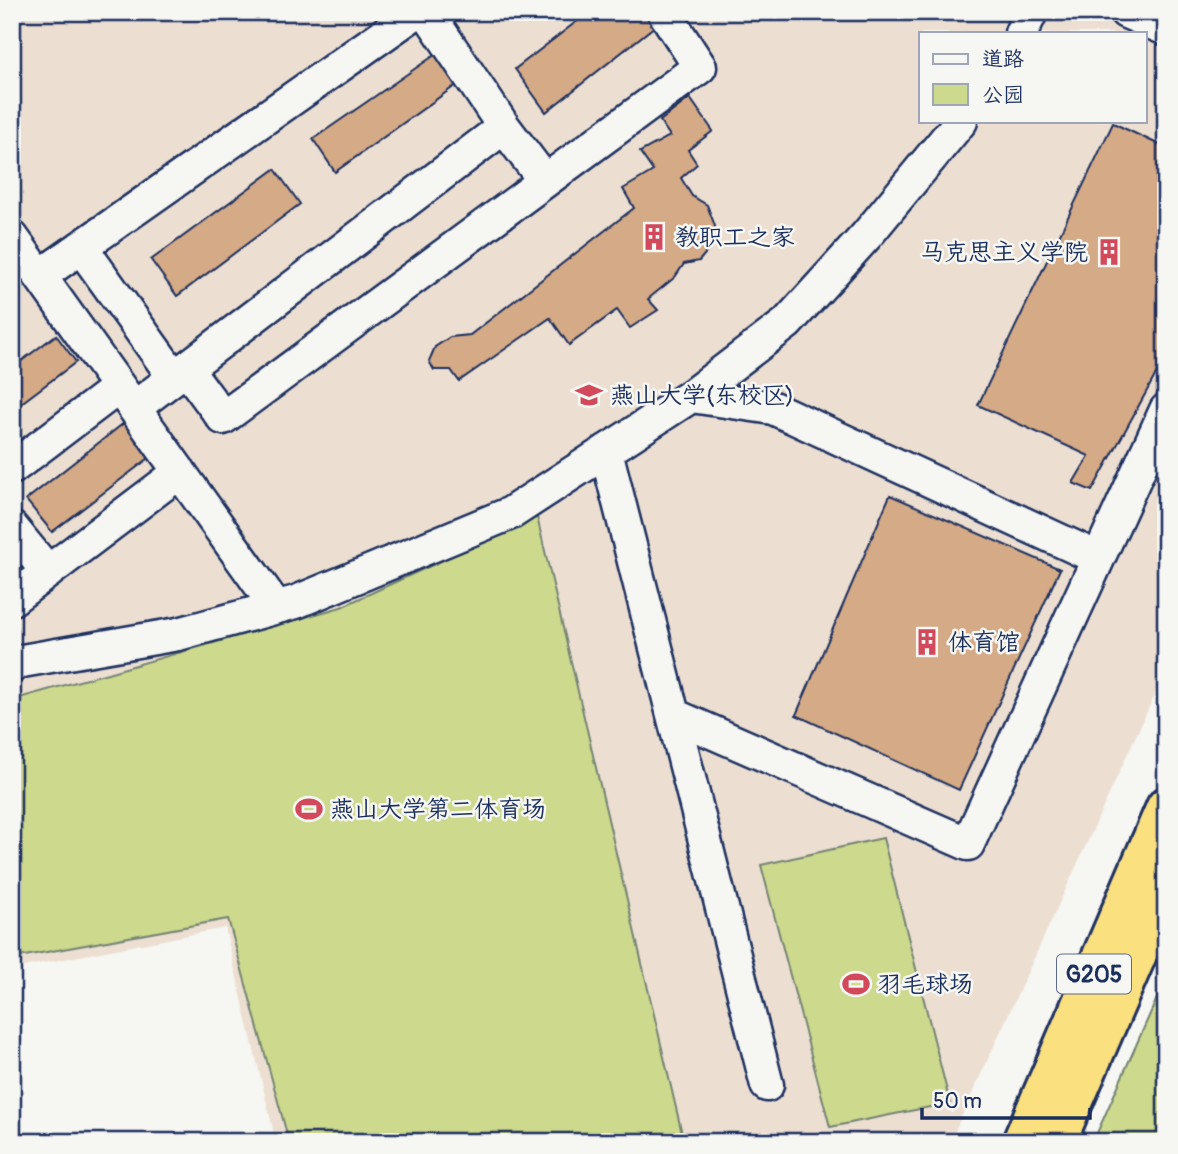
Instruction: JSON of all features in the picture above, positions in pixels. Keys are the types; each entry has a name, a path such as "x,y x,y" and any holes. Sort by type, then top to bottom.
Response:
{"highway":[{"name":"G205","path":"1022,1142 1166,807"},
{"name":"G205","path":"1056,1142 1166,887"}],"street":[{"path":"40,276 416,12"},
{"path":"427,12 504,127 545,181"},
{"path":"81,247 180,373 223,418 700,67 664,12"},
{"path":"1021,32 1031,12"},
{"path":"1126,12 1166,29"},
{"path":"12,666 22,661 178,634 276,607 511,513 691,396 787,323 866,236 960,122"},
{"path":"12,468 127,397 180,373 504,127"},
{"path":"12,237 276,607"},
{"path":"691,396 773,408 1098,558"},
{"path":"673,715 968,844 1166,410"},
{"path":"606,451 767,1085"},
{"path":"12,598 180,472"},
{"path":"12,528 48,572"}],"shaded area":[{"name":"燕山大学(东校区)","path":"12,12 1166,12 1166,670 950,1142 276,1142 225,928 12,969"}],"green space":[{"name":"燕山大学第二体育场","path":"537,517 684,1142 293,1142 288,1138 228,919 19,957 12,918 12,700 341,607"},
{"name":"羽毛球场","path":"883,838 950,1103 830,1127 761,865"},
{"path":"1166,978 1166,1142 1093,1142"}],"building":[{"path":"589,12 652,12 660,22 546,112 515,69"},
{"path":"442,50 466,78 335,172 313,139"},
{"name":"教职工之家","path":"690,98 713,131 688,150 697,164 681,178 692,196 707,205 715,226 710,248 699,261 684,264 675,277 648,299 658,310 630,328 617,310 569,345 550,318 459,381 451,370 434,370 429,361 435,347 450,337 470,335 634,208 623,189 653,171 640,152 670,136 660,121"},
{"name":"马克思主义学院","path":"1113,123 1166,148 1166,356 1092,491 1073,483 1089,456 978,405"},
{"path":"275,169 300,204 177,296 151,260"},
{"path":"56,335 76,362 12,410 12,368"},
{"path":"129,419 153,455 52,532 26,500"},
{"name":"体育馆","path":"890,495 1060,569 959,790 796,715"}],"place":[{"name":"教职工之家","path":"654,237"},
{"name":"马克思主义学院","path":"1109,252"},
{"name":"燕山大学(东校区)","path":"589,395"},
{"name":"体育馆","path":"927,642"},
{"name":"燕山大学第二体育场","path":"309,809"},
{"name":"羽毛球场","path":"856,984"}]}
